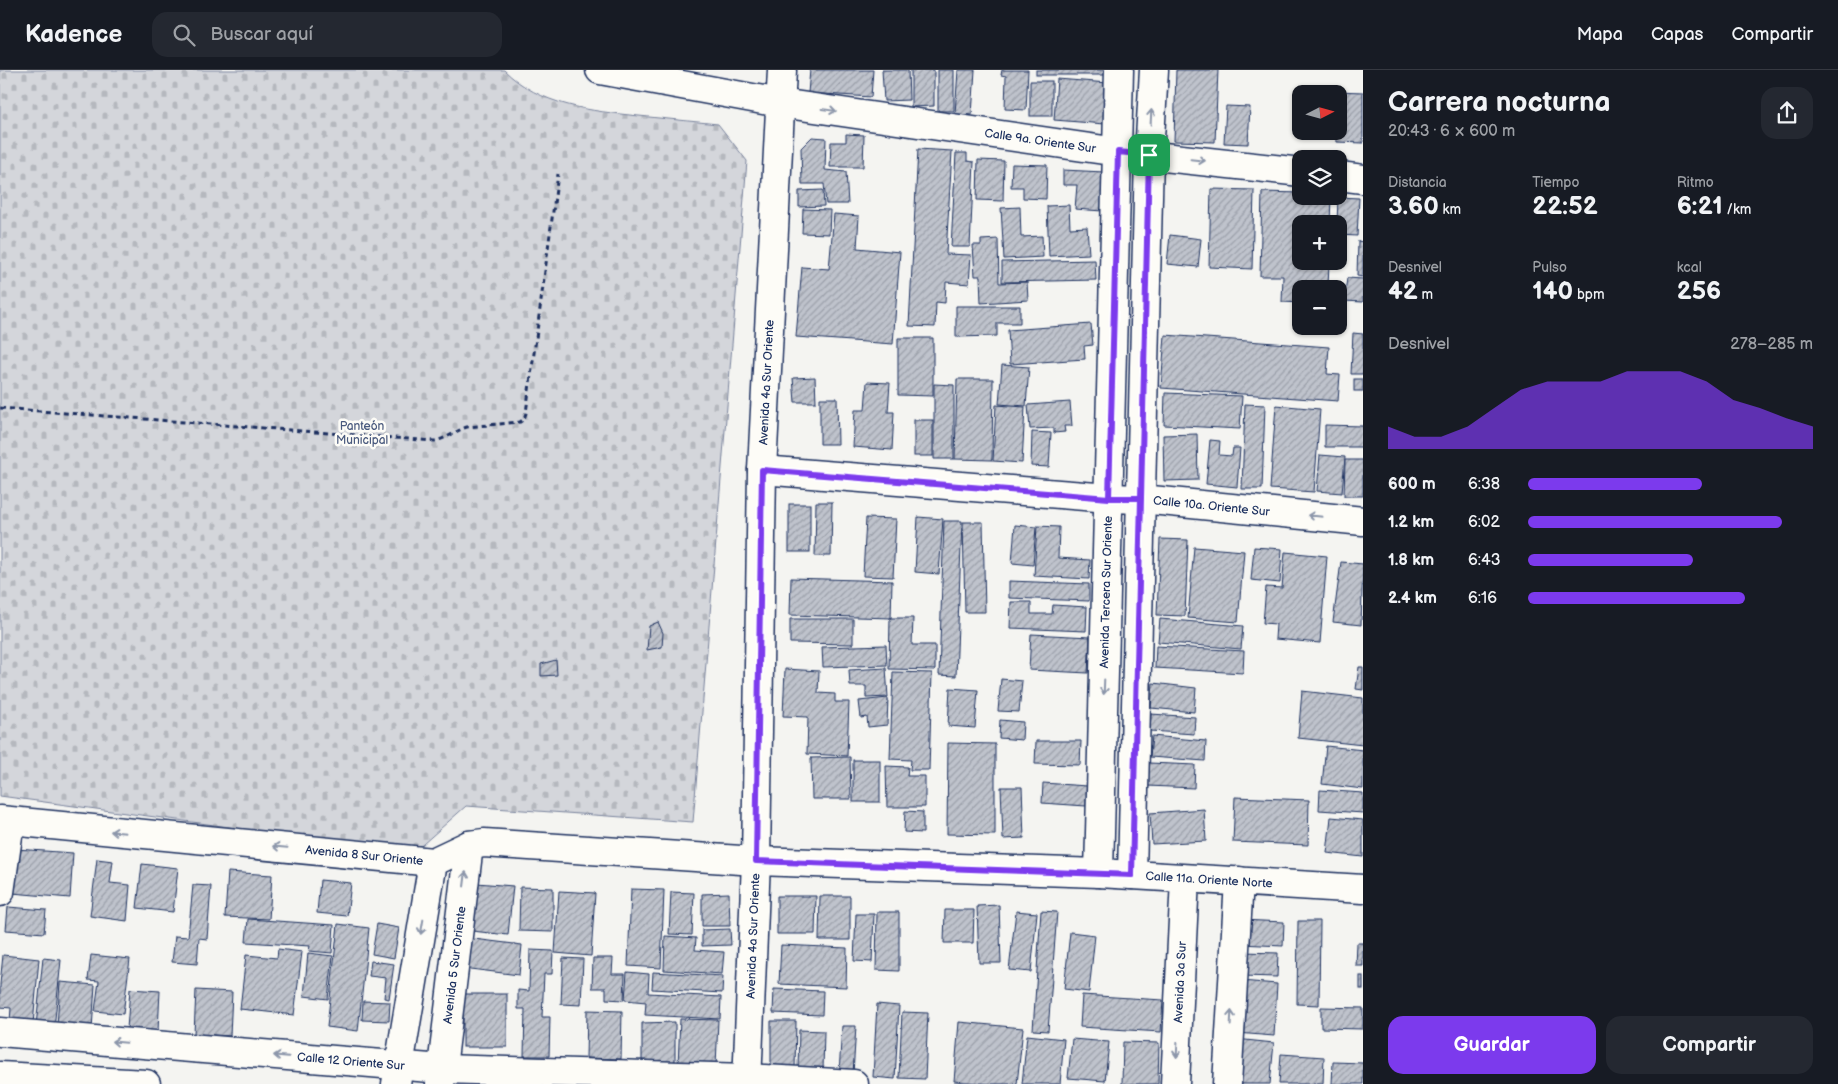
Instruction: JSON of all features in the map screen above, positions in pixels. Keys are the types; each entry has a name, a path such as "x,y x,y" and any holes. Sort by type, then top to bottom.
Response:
{"street":[{"name":"Calle 9a. Oriente Sur","path":"600,70 780,103 1118,152 1292,171"},
{"name":"Avenida 4a Sur Oriente","path":"747,1081 756,861 762,470 782,70"},
{"name":"Avenida Tercera Sur Oriente","path":"1099,874 1119,70"},
{"path":"1132,875 1149,155 1154,70"},
{"path":"1347,177 1363,178"},
{"name":"Calle 10a. Oriente Sur","path":"762,470 1109,498 1141,498 1363,521"},
{"path":"0,892 5,821"},
{"name":"Avenida 8 Sur Oriente","path":"5,821 433,862 469,845 484,843 756,861"},
{"name":"Avenida 5 Sur Oriente","path":"441,1076 469,845"},
{"name":"Calle 11a. Oriente Norte","path":"756,861 1132,875 1363,889"},
{"path":"397,1075 433,862"},
{"name":"Avenida 3a Sur","path":"1175,1084 1185,879"},
{"path":"1227,1084 1239,880"},
{"name":"Calle 12 Oriente Sur","path":"0,1032 397,1075 854,1084"},
{"path":"0,1076 146,1084"}],"path":[{"path":"0,408 434,441 443,440 460,429 467,427 520,422 526,414 558,174"}],"green space":[{"name":"Panteón Municipal","path":"0,70 504,70 534,92 567,105 603,112 718,124 747,161 693,822 466,806 414,852 0,796"}],"building":[{"path":"810,70 873,70 871,97 808,93"},
{"path":"882,70 908,70 909,100 884,101"},
{"path":"911,70 934,70 934,106 911,107"},
{"path":"938,70 954,70 954,111 938,111"},
{"path":"958,70 975,70 972,115 955,114"},
{"path":"1002,70 1028,70 1026,110 1005,109 1006,76 1001,75"},
{"path":"1036,70 1105,70 1105,75 1036,75"},
{"path":"1176,70 1218,70 1215,142 1174,141"},
{"path":"1057,79 1108,83 1105,124 1054,120"},
{"path":"1030,81 1052,81 1052,116 1030,116"},
{"path":"1348,91 1363,92 1363,143 1337,142 1337,140 1348,140"},
{"path":"1226,106 1250,107 1248,144 1224,143"},
{"path":"846,134 864,135 863,167 830,167 831,142 846,142"},
{"path":"812,137 826,138 825,170 846,172 848,204 826,204 824,184 802,184 801,148"},
{"path":"918,149 952,151 946,254 971,255 969,284 946,282 945,303 936,302 935,327 909,326"},
{"path":"956,153 967,153 967,161 974,162 970,247 951,247"},
{"path":"978,160 1004,161 1003,201 977,200"},
{"path":"1012,164 1047,165 1046,199 1023,198 1023,187 1011,187"},
{"path":"1063,170 1104,172 1102,211 1075,209 1077,185 1063,185"},
{"path":"1211,189 1254,190 1252,269 1209,267"},
{"path":"823,190 824,206 799,207 799,191"},
{"path":"1262,192 1292,193 1292,205 1331,205 1330,215 1292,215 1292,270 1329,270 1328,280 1292,280 1292,303 1282,302 1283,276 1260,276"},
{"path":"1347,197 1359,198 1357,236 1347,235 1347,215 1337,215 1338,205 1347,205"},
{"path":"1069,205 1070,228 1087,227 1089,254 1049,256 1047,206"},
{"path":"1020,207 1021,237 1042,236 1043,257 1004,259 1001,208"},
{"path":"803,209 830,210 829,234 802,233"},
{"path":"834,214 859,216 857,248 900,252 893,344 796,337 802,267 829,269"},
{"path":"1170,235 1201,239 1198,267 1167,264"},
{"path":"998,239 999,283 1027,282 1028,300 981,303 980,276 975,276 973,245 981,245 981,240"},
{"path":"1358,241 1363,242 1363,277 1357,276"},
{"path":"1095,260 1096,280 1002,282 1002,262"},
{"path":"1347,278 1363,279 1363,302 1347,301"},
{"path":"956,306 1020,306 1020,323 997,323 997,336 956,337"},
{"path":"1091,324 1093,345 1084,346 1085,359 1010,364 1008,330"},
{"path":"1353,333 1363,334 1363,374 1351,374"},
{"path":"1165,335 1329,347 1327,374 1340,375 1338,401 1161,388"},
{"path":"898,338 933,338 933,396 898,395"},
{"path":"1002,365 1029,367 1026,406 999,404"},
{"path":"815,377 816,402 795,402 793,378"},
{"path":"957,379 993,379 992,460 955,459"},
{"path":"1354,379 1363,379 1363,391 1354,391"},
{"path":"867,382 890,383 888,412 894,412 892,450 853,447 855,410 865,410"},
{"path":"934,384 954,385 954,459 934,459"},
{"path":"1165,393 1242,396 1240,429 1164,425"},
{"path":"820,398 837,398 838,444 820,444"},
{"path":"1070,402 1072,426 1064,426 1065,432 1054,433 1054,428 1030,429 1028,405"},
{"path":"1245,404 1265,405 1262,489 1242,489"},
{"path":"996,405 1025,407 1022,463 993,461"},
{"path":"1276,405 1320,409 1314,492 1270,489"},
{"path":"914,420 933,420 933,456 914,456"},
{"path":"1325,425 1363,426 1363,447 1325,447"},
{"path":"1032,432 1051,433 1049,467 1031,466"},
{"path":"1197,434 1198,480 1164,481 1163,435"},
{"path":"1210,440 1220,441 1219,455 1232,456 1233,448 1240,448 1237,487 1206,484"},
{"path":"1320,455 1345,457 1342,493 1317,491"},
{"path":"1345,460 1363,460 1363,496 1344,496"},
{"path":"816,502 832,502 831,556 815,556"},
{"path":"789,504 810,504 810,552 789,552"},
{"path":"918,517 943,519 939,574 915,572"},
{"path":"866,518 896,519 893,577 863,576"},
{"path":"944,521 962,521 956,676 939,675"},
{"path":"963,522 983,522 985,612 965,612"},
{"path":"1015,525 1036,527 1033,565 1012,563"},
{"path":"1037,526 1059,527 1058,558 1090,560 1089,579 1034,576"},
{"path":"1160,539 1188,540 1185,616 1157,615"},
{"path":"1194,547 1244,551 1238,622 1188,618"},
{"path":"1254,547 1282,549 1280,583 1251,580"},
{"path":"1285,552 1327,556 1320,643 1275,639 1276,624 1263,623 1266,587 1282,588"},
{"path":"1341,562 1363,564 1361,625 1333,622"},
{"path":"791,578 892,581 891,618 790,615"},
{"path":"1009,581 1089,584 1089,601 1009,598"},
{"path":"1011,602 1031,602 1031,614 1052,614 1053,605 1087,607 1086,631 1010,628"},
{"path":"890,618 913,618 912,645 935,645 935,670 889,669"},
{"path":"790,619 853,619 853,644 790,643"},
{"path":"1160,619 1243,626 1241,649 1158,642"},
{"path":"658,622 663,633 662,647 647,650 649,626"},
{"path":"1031,634 1090,637 1088,673 1029,670"},
{"path":"886,645 887,665 823,667 822,647"},
{"path":"1156,646 1244,651 1243,673 1155,668"},
{"path":"556,660 557,675 541,676 541,664"},
{"path":"1359,667 1363,667 1363,690 1356,689"},
{"path":"886,668 888,697 866,698 866,686 850,686 849,670"},
{"path":"785,669 819,671 818,693 835,694 835,702 849,702 847,756 807,754 808,717 783,716"},
{"path":"893,672 932,673 929,770 910,770 911,760 890,759"},
{"path":"1001,679 1022,681 1019,712 998,711"},
{"path":"1153,683 1196,688 1194,712 1151,708"},
{"path":"950,688 978,690 975,728 948,726"},
{"path":"1302,691 1363,698 1363,745 1298,738"},
{"path":"888,698 887,725 868,727 867,717 861,718 859,701"},
{"path":"1151,714 1195,717 1194,734 1150,731"},
{"path":"1000,720 1023,722 1022,740 999,738"},
{"path":"1152,736 1206,741 1205,761 1150,757"},
{"path":"1036,741 1081,741 1080,765 1035,764"},
{"path":"948,743 995,744 995,835 947,834"},
{"path":"1326,746 1363,750 1363,789 1322,784"},
{"path":"850,757 851,799 812,799 811,758"},
{"path":"853,760 880,760 880,802 853,802"},
{"path":"1149,763 1195,765 1194,788 1147,786"},
{"path":"886,766 908,767 907,776 925,776 925,807 887,807"},
{"path":"1043,783 1087,786 1086,806 1042,803"},
{"path":"1001,787 1022,787 1024,838 1003,839"},
{"path":"1320,790 1363,793 1363,813 1319,810"},
{"path":"1235,797 1309,800 1308,845 1233,842"},
{"path":"1204,809 1206,841 1152,844 1150,813"},
{"path":"905,811 923,812 923,833 904,832"},
{"path":"1331,817 1363,820 1363,857 1327,853"},
{"path":"16,849 73,853 70,898 12,893"},
{"path":"97,859 113,861 110,883 130,885 127,921 90,916"},
{"path":"142,864 178,868 173,912 137,908"},
{"path":"228,872 272,875 269,919 225,917"},
{"path":"320,880 351,883 347,916 317,913"},
{"path":"477,883 513,886 508,935 472,931"},
{"path":"193,885 211,886 207,939 199,938 197,964 172,962 175,936 188,937"},
{"path":"520,887 553,888 553,932 519,931"},
{"path":"631,889 664,890 661,968 628,966"},
{"path":"559,891 595,893 591,956 555,953"},
{"path":"671,892 694,893 692,935 669,934"},
{"path":"729,893 730,926 702,926 702,894"},
{"path":"777,896 816,896 815,934 777,934"},
{"path":"820,896 850,896 850,940 819,940"},
{"path":"999,905 1001,963 979,963 977,906"},
{"path":"8,907 46,910 44,933 6,930"},
{"path":"945,910 974,910 973,943 944,943"},
{"path":"1016,911 1037,913 1031,972 1009,970"},
{"path":"1041,911 1057,912 1048,1031 1033,1030"},
{"path":"877,912 899,912 899,971 876,970"},
{"path":"856,914 874,914 872,962 854,961"},
{"path":"248,919 334,925 332,953 309,951 310,946 246,942"},
{"path":"1241,920 1284,922 1283,946 1240,944"},
{"path":"1298,921 1320,921 1319,1005 1297,1004"},
{"path":"338,924 369,928 358,1031 327,1027"},
{"path":"377,924 399,928 394,958 372,954"},
{"path":"730,929 731,945 702,946 702,930"},
{"path":"1070,932 1095,935 1089,992 1064,989"},
{"path":"665,936 696,938 695,950 724,952 722,974 664,970"},
{"path":"466,938 522,945 519,975 462,968"},
{"path":"1357,943 1363,943 1363,966 1356,966"},
{"path":"781,945 847,948 846,987 779,984"},
{"path":"278,949 302,952 294,1015 240,1009 246,955 277,958"},
{"path":"530,950 553,951 552,974 544,974 542,1017 550,1017 549,1056 524,1056 525,1009 518,1009 518,990 529,991"},
{"path":"1243,952 1278,953 1277,977 1242,976"},
{"path":"308,953 333,956 328,999 304,996"},
{"path":"3,955 39,959 33,1024 10,1021 11,1008 0,1007"},
{"path":"91,955 130,959 123,1014 95,1011 99,981 88,980"},
{"path":"43,958 61,960 54,1029 36,1026"},
{"path":"563,958 583,959 581,1005 561,1004"},
{"path":"593,958 613,958 612,974 625,974 624,1000 606,999 606,988 592,988"},
{"path":"371,961 394,964 389,999 384,998 386,978 369,976"},
{"path":"627,972 649,974 648,993 721,997 720,1019 645,1015 646,1002 625,1000"},
{"path":"653,972 723,976 722,993 652,989"},
{"path":"1360,976 1363,976 1363,989 1360,989"},
{"path":"1241,981 1277,984 1274,1036 1237,1033"},
{"path":"60,982 95,985 92,1029 57,1026"},
{"path":"130,989 160,991 158,1031 127,1029"},
{"path":"774,989 823,991 822,1015 773,1013"},
{"path":"196,990 232,992 230,1036 194,1034"},
{"path":"463,994 507,994 507,1047 463,1047"},
{"path":"1082,995 1163,1000 1161,1032 1080,1027"},
{"path":"363,1001 390,1002 389,1021 362,1020"},
{"path":"877,1004 899,1006 895,1079 873,1077"},
{"path":"1321,1007 1363,1008 1363,1029 1321,1028"},
{"path":"587,1010 622,1011 621,1059 586,1058"},
{"path":"902,1012 928,1013 925,1079 899,1078"},
{"path":"680,1019 718,1020 716,1066 678,1065"},
{"path":"771,1021 796,1021 795,1068 771,1068"},
{"path":"675,1022 675,1063 642,1063 642,1023"},
{"path":"959,1022 1023,1028 1017,1084 954,1081"},
{"path":"842,1026 856,1026 853,1074 839,1073"},
{"path":"799,1030 824,1031 823,1070 798,1069"},
{"path":"1027,1035 1064,1039 1060,1084 1022,1084"},
{"path":"1072,1039 1109,1042 1105,1081 1068,1078"},
{"path":"1236,1039 1274,1043 1270,1084 1230,1084"},
{"path":"1123,1042 1159,1043 1158,1084 1122,1084"},
{"path":"1281,1054 1324,1057 1323,1084 1279,1084"},
{"path":"1333,1062 1363,1063 1363,1084 1332,1084"}],"route":[{"path":"1149,155 1118,152 1109,498 1141,498 1132,875 756,861 762,470 1109,498 1141,498 1149,155"}]}
